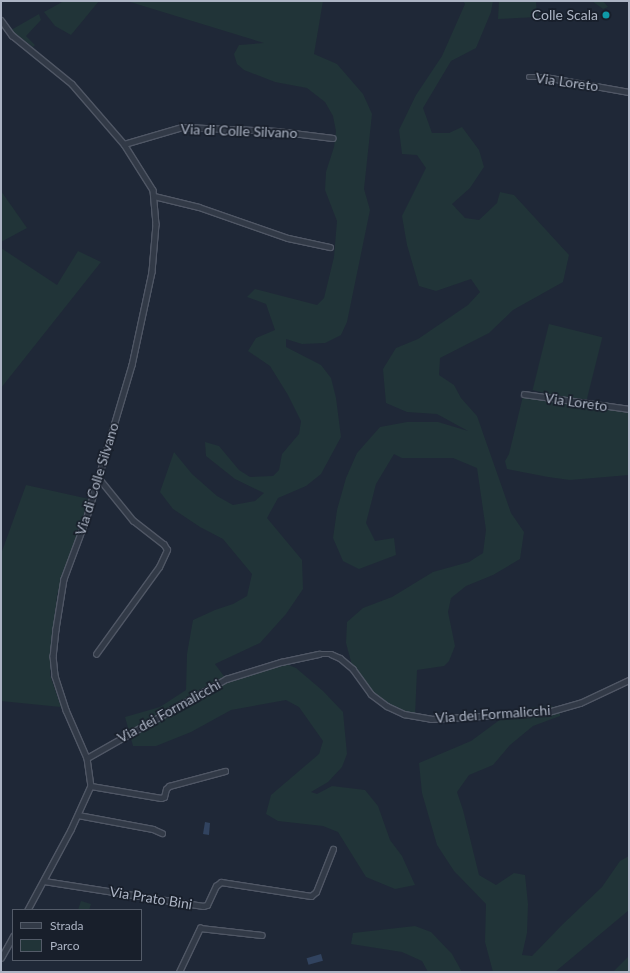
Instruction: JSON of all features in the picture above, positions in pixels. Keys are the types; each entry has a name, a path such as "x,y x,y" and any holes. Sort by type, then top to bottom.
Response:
{"street":[{"name":"Via di Colle Silvano","path":"1,20 12,35 72,84 124,144 147,177 154,196 155,236 151,275 132,365 84,527 64,579 58,608 53,653 54,671 59,689 87,758"},
{"name":"Via Loreto","path":"529,77 545,77 629,92"},
{"name":"Via di Colle Silvano","path":"124,144 182,127 277,130 332,138"},
{"path":"154,196 199,207 288,238 330,247"},
{"name":"Via Loreto","path":"524,394 629,409"},
{"path":"96,654 159,567 167,550 164,545 134,521 99,479"},
{"name":"Via dei Formalicchi","path":"87,758 121,737 191,701 226,679 281,662 319,654 331,654 340,658 353,669 371,694 387,706 404,714 431,719 548,712 575,705 629,680"},
{"path":"29,909 78,815 91,786 87,758"},
{"path":"91,786 161,798 165,796 166,789 169,786 224,771"},
{"path":"78,815 152,829 162,833"},
{"name":"Via Prato Bini","path":"44,881 202,906 207,905 216,886 221,882 312,896 316,892 333,849"},
{"name":"Via Prato Bini","path":"179,972 198,930 202,927 262,935"},
{"path":"1,958 12,938"}],"green space":[{"path":"64,1 99,1 71,35 55,26 44,12"},
{"path":"127,1 323,1 314,54 337,64 363,94 372,114 364,189 370,210 347,322 341,335 325,343 302,344 286,339 286,347 321,365 331,378 336,398 341,437 321,474 306,486 278,498 267,518 302,560 303,589 286,614 260,643 215,664 226,679 281,662 296,668 323,691 343,712 347,754 342,767 328,782 311,792 317,794 332,786 365,790 378,806 390,840 402,856 415,885 395,889 366,877 338,832 323,826 278,821 266,814 271,795 319,754 323,741 299,707 286,700 231,710 191,732 156,746 133,746 125,717 160,707 186,690 187,654 193,620 233,604 247,596 252,574 223,539 200,527 173,509 160,492 174,452 192,474 217,496 233,505 255,501 264,493 235,479 206,456 205,442 219,446 239,470 250,477 273,476 279,470 282,454 299,434 301,421 288,395 270,366 248,351 256,338 275,330 266,304 247,297 255,289 317,305 324,298 334,257 337,221 325,190 326,172 334,147 336,131 333,116 325,102 307,88 275,82 244,70 237,64 234,54 239,45 264,43"},
{"path":"463,1 493,1 491,12 476,48 451,61 423,108 432,133 449,133 462,127 479,150 484,167 470,188 452,204 465,218 479,220 497,203 500,192 514,195 569,255 563,282 513,310 489,333 440,358 439,375 454,385 461,398 477,416 511,513 524,532 520,559 493,575 466,586 451,598 448,612 455,646 449,661 444,666 417,670 415,716 382,703 353,669 346,643 347,622 363,608 392,597 433,572 469,562 483,553 486,530 477,468 453,458 402,458 394,454 376,484 366,523 375,541 394,538 396,555 359,569 343,561 333,538 337,510 346,478 357,453 380,427 407,422 438,422 468,431 437,414 407,412 386,403 383,369 396,348 418,339 468,305 480,292 471,279 436,291 419,286 407,245 402,216 426,168 417,155 402,154 399,130 416,95 442,56 465,4"},
{"path":"499,1 536,1 537,17 498,19"},
{"path":"592,1 603,1 608,7 603,9"},
{"path":"39,14 41,20 26,36 35,45 33,47 11,30"},
{"path":"1,191 27,228 1,242"},
{"path":"1,248 57,285 78,251 101,262 1,388"},
{"path":"549,324 602,337 586,403 533,390"},
{"path":"523,396 629,411 629,475 570,480 507,469 505,461 509,454"},
{"path":"26,485 89,499 57,595 50,675 61,707 1,701 1,554"},
{"path":"551,706 560,709 560,716 533,726 510,745 493,765 469,775 457,792 479,875 496,885 514,873 525,875 528,904 527,933 522,955 532,956 602,887 620,861 629,856 629,910 555,972 493,972 485,942 486,904 454,871 437,845 422,793 419,763 471,741 505,716 518,709"},
{"path":"81,901 91,904 89,909 78,909"},
{"path":"415,926 431,932 452,954 462,972 428,972 422,961 402,952 351,944 353,933"},
{"path":"629,956 629,972 613,972"}],"water":[{"path":"205,822 210,823 209,835 203,834"},
{"path":"321,954 323,961 309,965 307,958"}],"place":[{"name":"Colle Scala","path":"606,15"}]}
